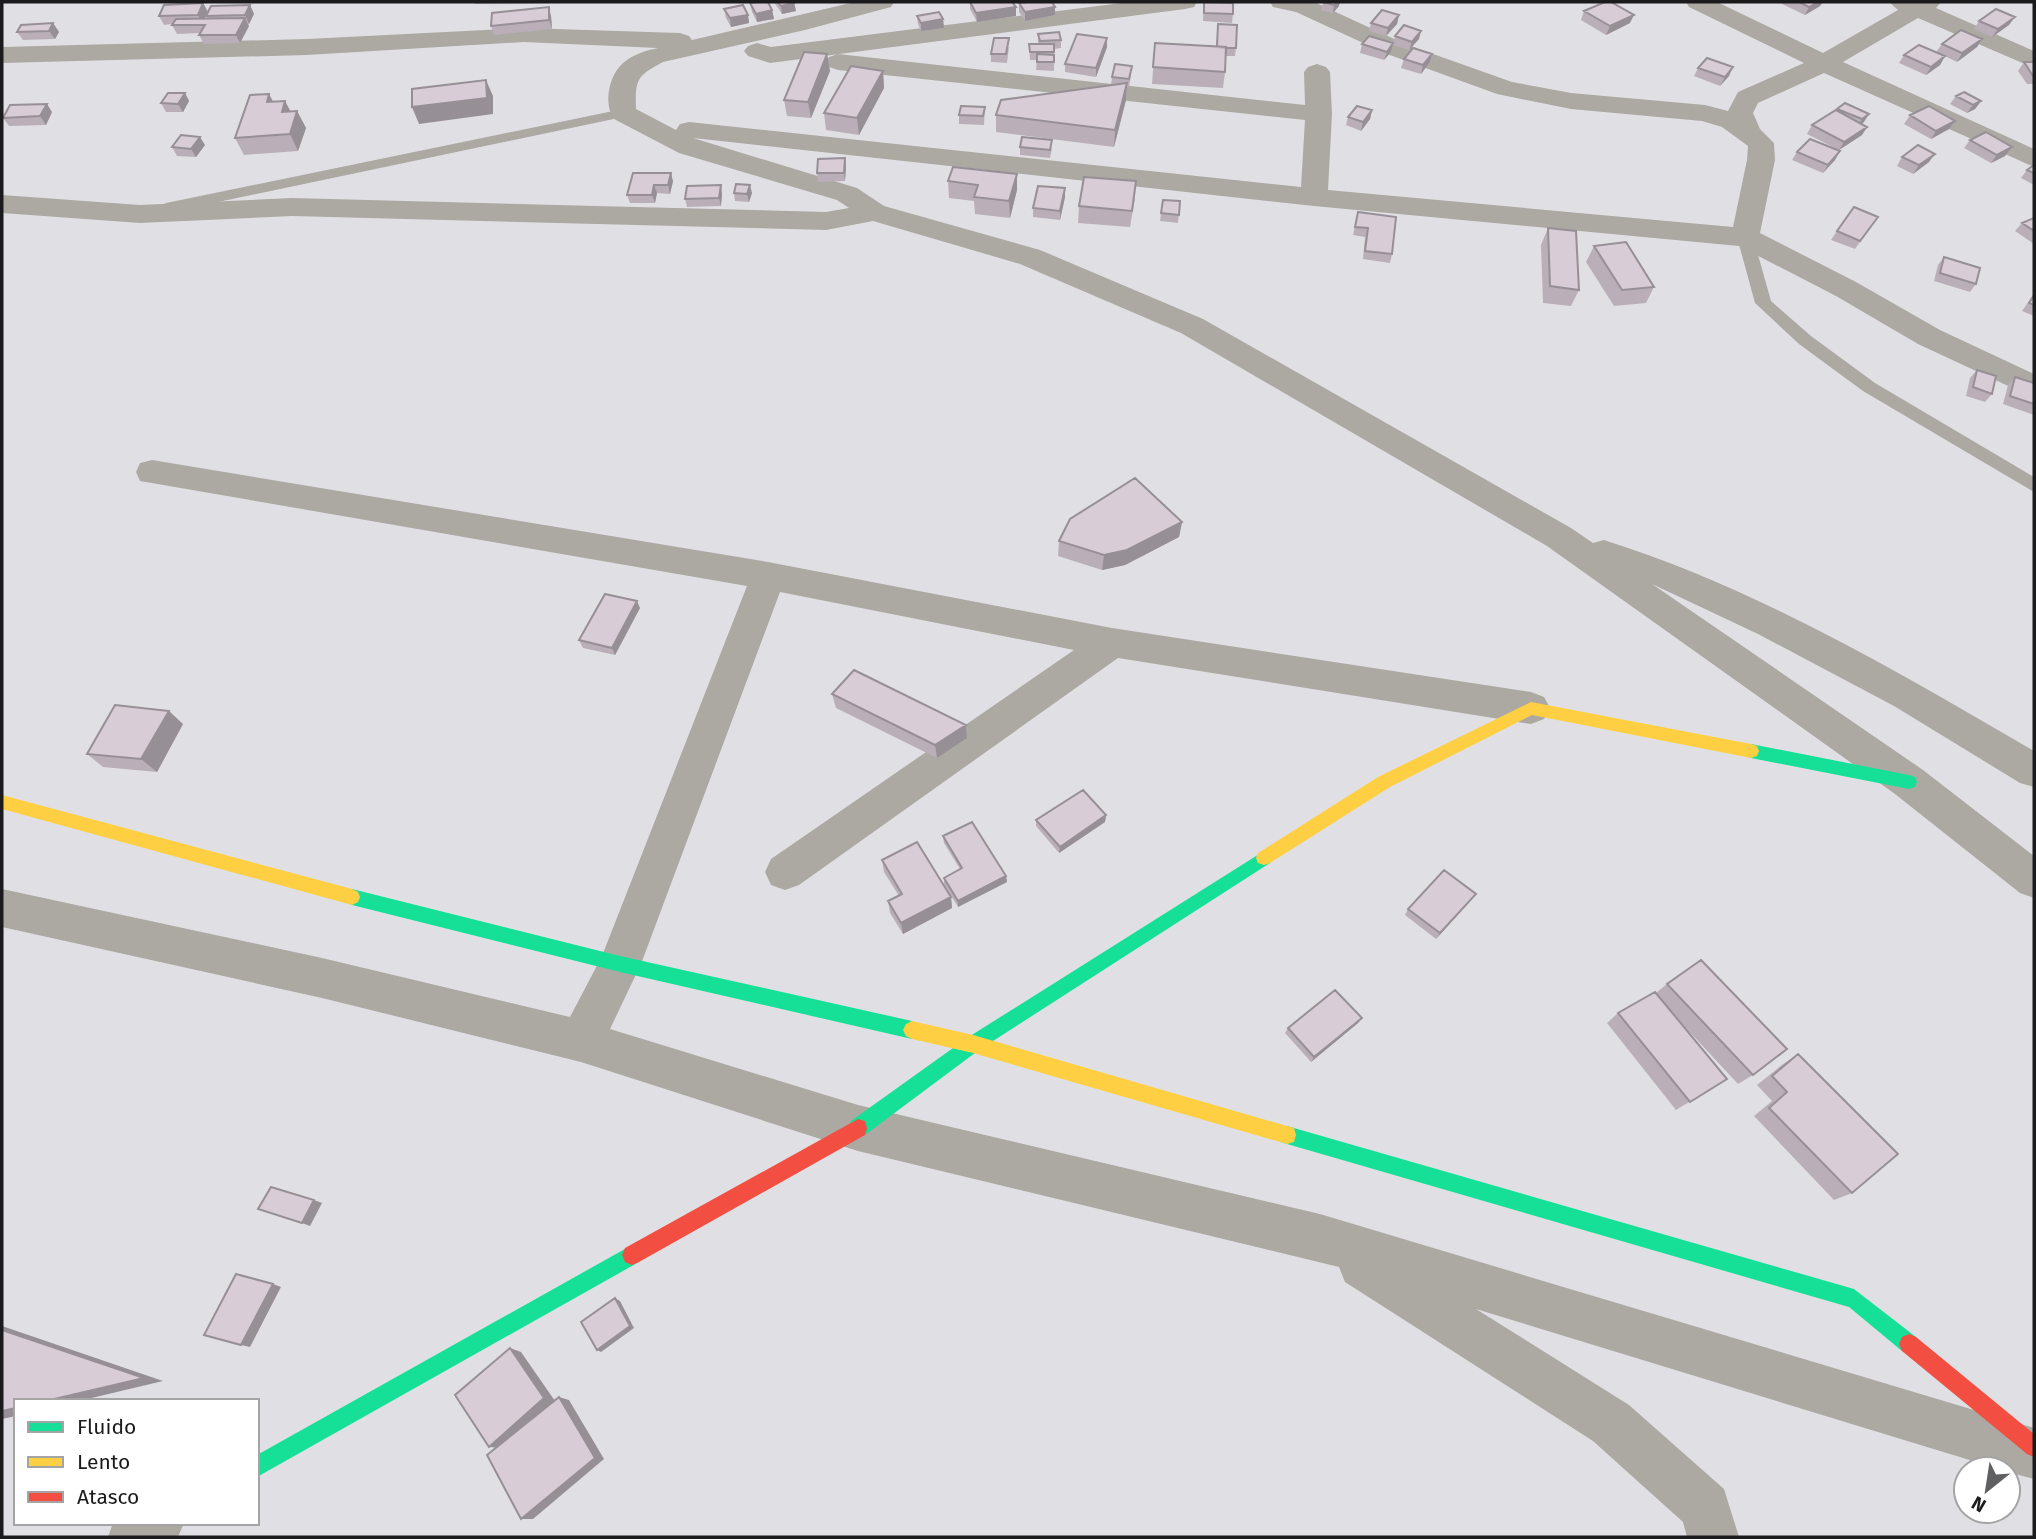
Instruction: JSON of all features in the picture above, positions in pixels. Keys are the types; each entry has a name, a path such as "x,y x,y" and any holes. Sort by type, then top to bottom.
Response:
{"street":[{"path":"882,2 720,43 655,55 632,68 622,86 634,119 689,147 847,194 874,212 1030,257 1192,326 1559,537 1909,782 2034,880"},
{"path":"770,55 1185,2"},
{"path":"1282,2 1303,6 1396,49 1506,89 1571,101 1704,113 1731,121 1761,143 1761,160 1745,237"},
{"path":"1698,2 2034,159"},
{"path":"1747,131 1740,113 1747,98 1824,63 1916,4 2034,60"},
{"path":"2,55 307,47 524,36 720,43 770,55 1319,114"},
{"path":"1314,197 1319,114 1317,72"},
{"path":"634,119 1314,197 1745,237 1846,289 1928,337 2034,387"},
{"path":"2,204 140,214 292,207 826,221 874,212"},
{"path":"152,472 768,576 1112,643 1531,708 1909,782"},
{"path":"1559,537 1681,580 1771,624 1907,695 2034,771"},
{"path":"581,1041 620,964 768,576"},
{"path":"785,872 1112,643"},
{"path":"259,1466 859,1128 973,1044 1384,782 1531,708"},
{"path":"2,802 376,904 620,964 973,1044 1854,1299 2034,1447"},
{"path":"2,908 322,978 581,1041 859,1128 1320,1238 2034,1454"},
{"path":"1320,1238 1611,1423 1706,1507 1713,1537"},
{"path":"134,1537 155,1525"}],"lane":[{"path":"140,214 634,119"},
{"path":"1745,237 1762,303 1805,340 1869,387 2034,485"}],"building":[{"path":"768,2 772,10 756,14 750,3"},
{"path":"778,2 794,2 794,3 781,6"},
{"path":"970,2 1012,2 1016,7 976,13"},
{"path":"1052,2 1055,7 1025,12 1019,3"},
{"path":"1204,2 1233,3 1233,14 1204,13"},
{"path":"1611,2 1634,15 1610,26 1584,11"},
{"path":"1799,2 1818,2 1809,7"},
{"path":"203,3 198,15 159,16 164,5"},
{"path":"250,5 245,15 206,16 211,6"},
{"path":"743,5 748,15 730,18 724,9"},
{"path":"549,7 549,20 491,26 492,13"},
{"path":"1996,9 2015,17 1998,29 1979,21"},
{"path":"1382,10 1399,15 1388,28 1371,23"},
{"path":"939,12 943,19 921,23 917,16"},
{"path":"245,18 236,35 199,35 205,25 172,25 176,19"},
{"path":"53,23 49,31 17,32 21,25"},
{"path":"1218,24 1237,25 1236,48 1217,47"},
{"path":"1404,25 1421,31 1412,42 1395,36"},
{"path":"1961,30 1982,39 1962,53 1942,44"},
{"path":"1059,32 1061,40 1040,41 1038,34"},
{"path":"1077,34 1107,38 1096,68 1065,64"},
{"path":"1369,36 1393,43 1387,52 1362,44"},
{"path":"994,38 1009,38 1006,54 991,54"},
{"path":"1155,43 1226,47 1225,72 1153,67"},
{"path":"1029,44 1054,44 1054,52 1030,52"},
{"path":"1919,45 1945,56 1931,67 1904,55"},
{"path":"1413,48 1432,54 1423,65 1404,59"},
{"path":"804,52 827,54 808,102 784,100"},
{"path":"1037,54 1054,55 1054,62 1037,62"},
{"path":"1707,58 1733,67 1725,77 1698,68"},
{"path":"2024,62 2034,62 2034,76 2033,76"},
{"path":"1115,64 1132,66 1129,79 1112,77"},
{"path":"851,66 883,71 857,118 824,113"},
{"path":"486,80 487,98 412,107 412,89"},
{"path":"1127,83 1115,130 996,115 1001,100"},
{"path":"1964,92 1981,101 1973,105 1956,96"},
{"path":"168,93 185,93 178,104 161,103"},
{"path":"269,94 267,102 285,101 282,112 297,111 290,134 235,138 250,95"},
{"path":"1845,103 1869,114 1862,119 1837,109"},
{"path":"47,104 40,116 3,118 10,105"},
{"path":"961,106 985,107 983,116 959,115"},
{"path":"1357,106 1372,110 1363,122 1348,117"},
{"path":"1929,106 1955,121 1936,131 1910,115"},
{"path":"1836,110 1867,127 1844,142 1812,125"},
{"path":"1986,132 2012,147 1997,155 1970,140"},
{"path":"181,135 200,137 191,149 172,147"},
{"path":"1022,137 1052,140 1050,150 1020,147"},
{"path":"1810,139 1840,151 1828,165 1797,152"},
{"path":"1918,145 1935,154 1919,165 1902,157"},
{"path":"845,158 844,173 817,173 818,159"},
{"path":"953,167 1017,174 1009,201 974,197 978,185 948,181"},
{"path":"633,173 671,173 668,185 654,185 652,195 627,195"},
{"path":"1084,177 1136,181 1132,211 1079,206"},
{"path":"736,184 750,185 747,194 734,193"},
{"path":"721,185 719,198 685,199 687,186"},
{"path":"1038,186 1065,188 1060,211 1033,208"},
{"path":"1163,200 1180,201 1179,215 1161,213"},
{"path":"1854,207 1878,217 1860,241 1837,231"},
{"path":"1358,212 1396,217 1392,254 1365,251 1368,228 1355,227"},
{"path":"2034,218 2034,231 2022,223"},
{"path":"1548,228 1576,231 1579,290 1550,286"},
{"path":"1626,242 1654,287 1622,290 1594,246"},
{"path":"1944,257 1980,268 1976,284 1940,273"},
{"path":"1977,370 1996,376 1992,394 1973,387"},
{"path":"2015,377 2034,383 2034,404 2010,396"},
{"path":"1135,478 1182,522 1127,550 1104,555 1059,541 1070,519"},
{"path":"605,594 637,601 612,648 579,640"},
{"path":"854,670 966,725 935,745 832,694"},
{"path":"115,705 169,711 141,759 87,754"},
{"path":"1083,790 1106,815 1060,847 1036,820"},
{"path":"972,822 1006,876 958,901 944,878 962,868 943,836"},
{"path":"917,842 951,897 901,923 888,901 902,894 882,860"},
{"path":"1444,870 1476,894 1440,933 1408,909"},
{"path":"1701,960 1787,1049 1753,1075 1667,984"},
{"path":"1335,990 1362,1018 1314,1057 1288,1028"},
{"path":"1655,992 1727,1079 1690,1102 1618,1013"},
{"path":"1798,1054 1898,1154 1852,1193 1769,1108 1787,1092 1772,1076"},
{"path":"271,1187 314,1200 302,1223 258,1209"},
{"path":"236,1274 273,1284 241,1345 204,1335"},
{"path":"615,1298 630,1326 597,1350 581,1322"},
{"path":"2,1330 144,1378 55,1399 14,1399 14,1408 2,1411"},
{"path":"510,1348 544,1398 489,1447 455,1395"},
{"path":"559,1397 595,1458 521,1519 487,1455"}],"traffic: fast":[{"path":"1751,751 1909,782"},
{"path":"858,1128 973,1044 1264,858"},
{"path":"352,897 620,964 912,1030"},
{"path":"1287,1135 1854,1299 1909,1344"},
{"path":"259,1466 632,1255"}],"traffic: slow":[{"path":"1264,858 1384,782 1531,708 1751,751"},
{"path":"2,802 352,897"},
{"path":"912,1030 973,1044 1287,1135"}],"traffic: jam":[{"path":"632,1255 858,1128"},
{"path":"1909,1344 2034,1447"}]}
